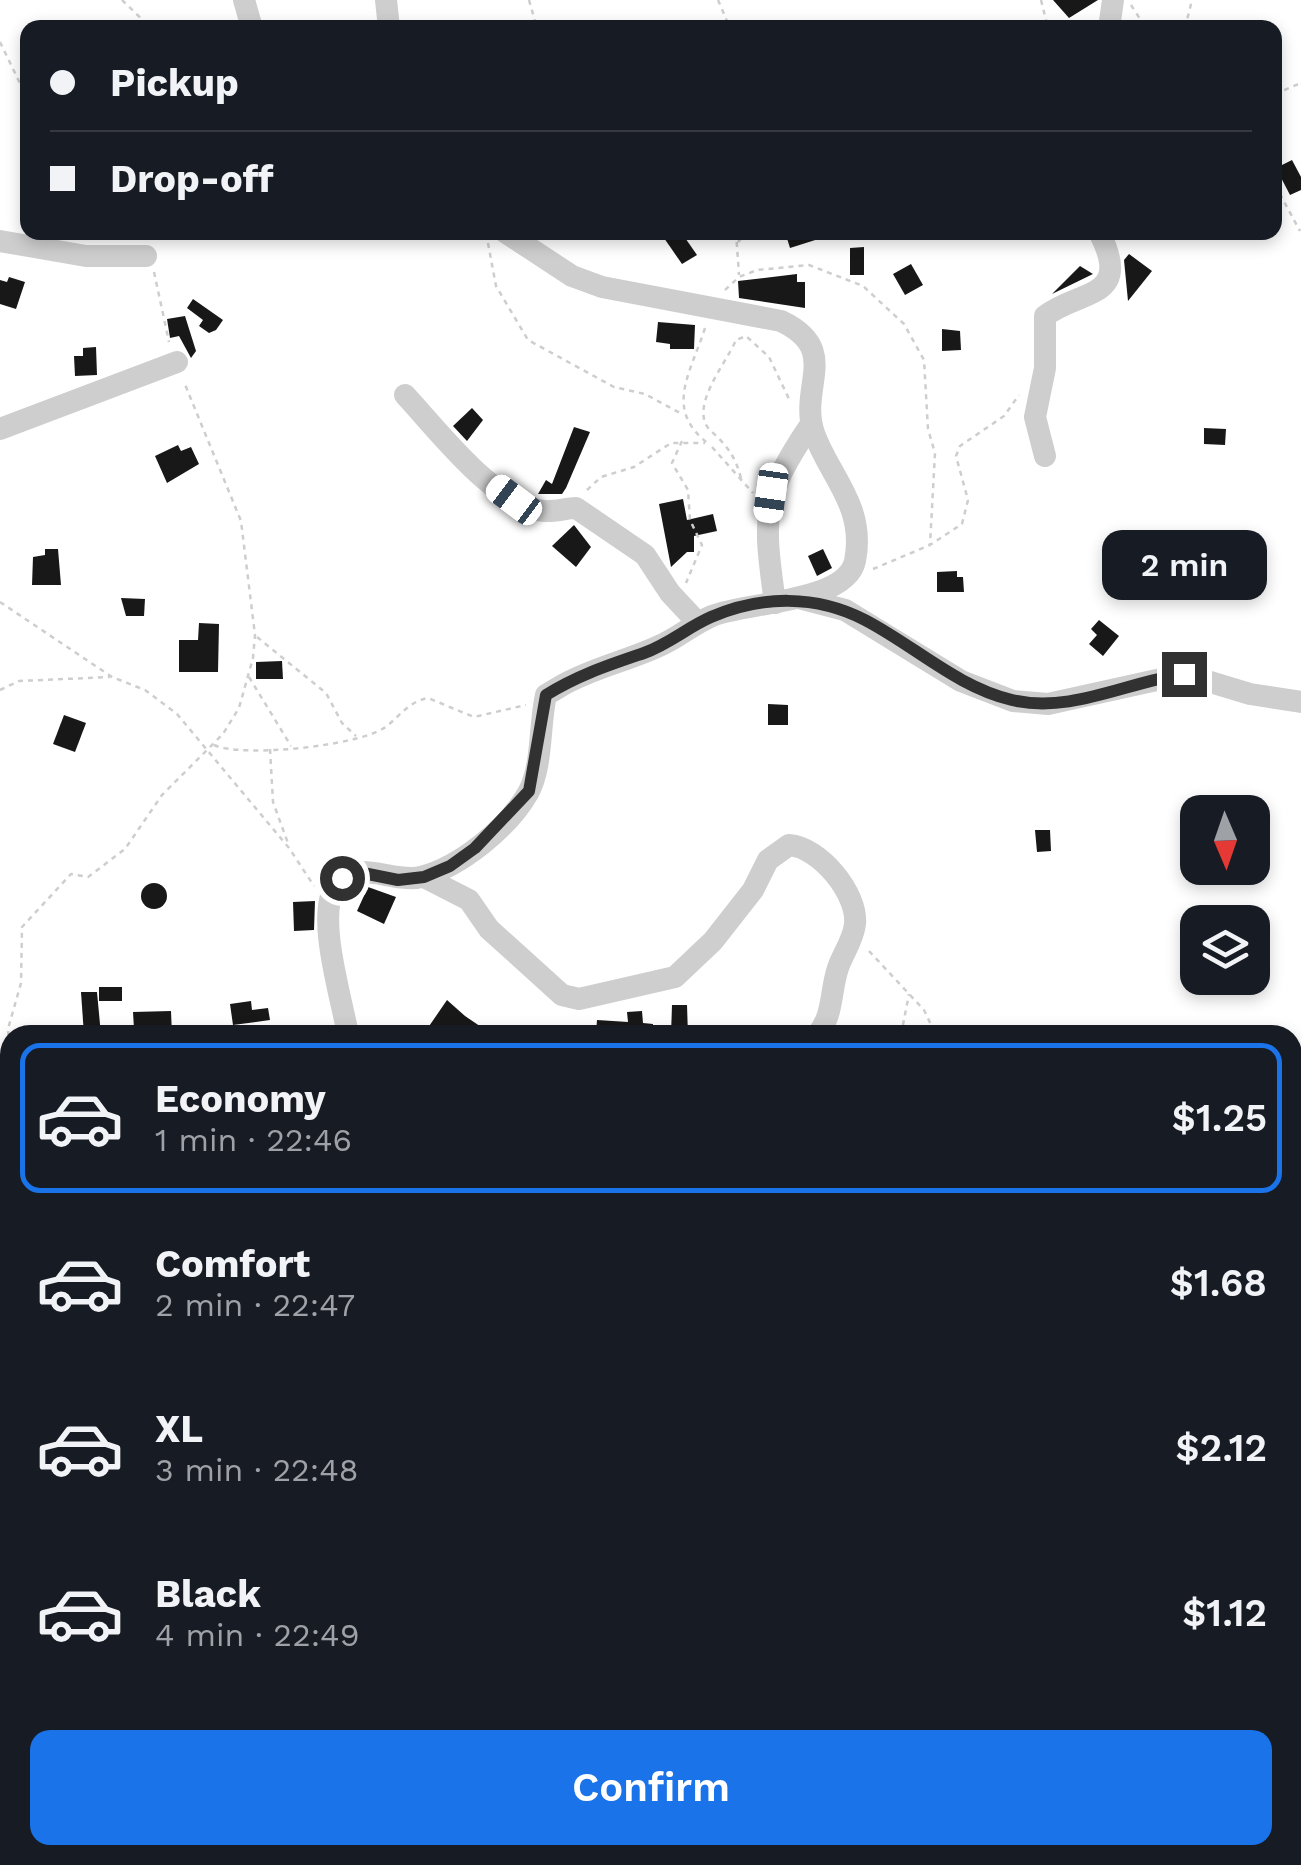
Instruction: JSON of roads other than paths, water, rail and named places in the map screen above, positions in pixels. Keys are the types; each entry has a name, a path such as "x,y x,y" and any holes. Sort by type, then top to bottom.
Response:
{"street":[{"path":"346,1025 327,910 336,883 349,872 398,880 424,877 460,860 529,791 546,695 578,676 671,641 728,610 785,600 850,574 856,549 851,509 811,424 815,356 800,330 781,321 602,288 572,276 517,240"},
{"path":"1046,456 1034,416 1046,368 1045,316 1080,300 1109,277 1111,263 1103,240"},
{"path":"0,241 86,256 146,256"},
{"path":"0,429 176,362"},
{"path":"405,395 465,459 514,500 547,512 576,508 645,555 678,604 698,624"},
{"path":"785,600 768,515 779,474 811,424"},
{"path":"785,600 845,610 962,681 1014,701 1048,704 1184,674 1250,694 1301,702"},
{"path":"424,877 469,900 489,930 570,999 675,976 713,941 754,890 768,860 789,845 816,855 853,904 853,936 836,971 823,1025"}]}
